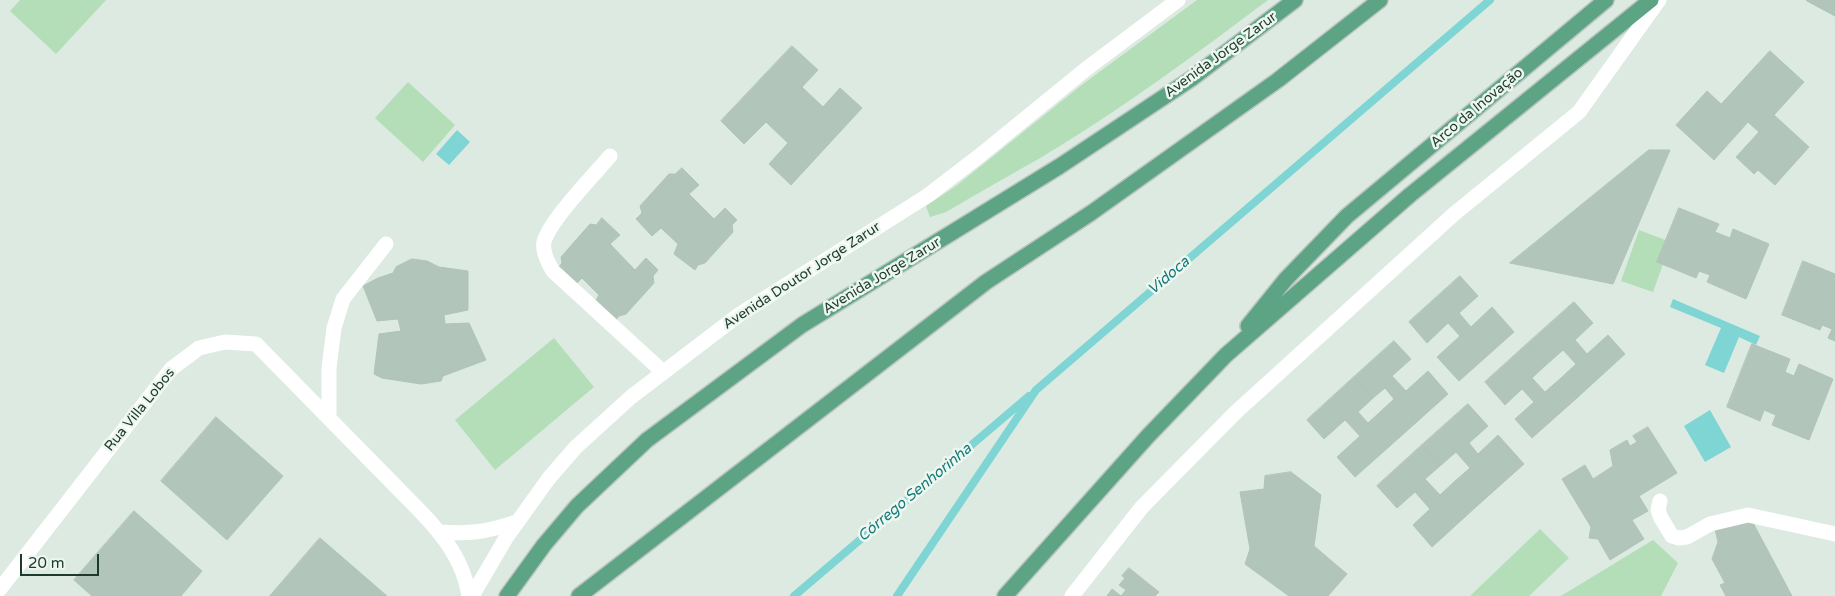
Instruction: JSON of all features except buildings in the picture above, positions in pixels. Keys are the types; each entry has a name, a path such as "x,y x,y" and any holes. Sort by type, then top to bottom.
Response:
{"main road":[{"name":"Avenida Jorge Zarur","path":"507,596 544,545 577,506 655,435 802,325 1060,166 1191,79 1295,0"},
{"path":"579,596 986,282 1091,213 1278,80 1380,0"},
{"name":"Arco da Inovação","path":"1226,355 1286,279 1347,216 1606,0"},
{"path":"1005,596 1148,436 1226,355 1410,195 1651,0"}],"street":[{"name":"Avenida Doutor Jorge Zarur","path":"470,596 516,522 548,478 600,423 663,372 740,314 927,196 1086,69 1178,0"},
{"path":"1072,596 1142,507 1236,412 1454,214 1579,112 1659,0"},
{"path":"610,156 552,226 544,243 546,259 553,271 663,372"},
{"path":"329,418 329,368 334,328 343,298 386,244"},
{"name":"Rua Villa Lobos","path":"0,589 171,369 199,348 225,342 256,344 440,532 457,558 470,596"},
{"path":"1660,501 1658,510 1660,518 1672,536 1679,538 1687,537 1710,524 1748,515 1835,534"},
{"path":"440,532 466,534 481,532 516,522"}],"green space":[{"path":"20,0 106,0 56,54 10,11"},
{"path":"1197,0 1268,0 1157,82 1071,139 946,212 930,217 926,206 956,186 1083,84"},
{"path":"408,82 455,125 423,162 375,118"},
{"path":"1639,230 1671,242 1653,292 1621,281"},
{"path":"554,338 594,387 495,470 455,420"},
{"path":"1540,529 1569,558 1529,596 1470,596"},
{"path":"1653,540 1678,563 1661,596 1561,596"}],"water":[{"path":"457,130 470,142 449,165 436,154"},
{"path":"1673,299 1760,336 1756,345 1739,337 1724,373 1705,365 1721,328 1670,307"},
{"path":"1710,410 1731,447 1705,462 1684,426"}],"waterway":[{"name":"Vidoca","path":"897,596 1036,390 1490,0"},
{"name":"Córrego Senhorinha","path":"794,596 1029,396"}]}
